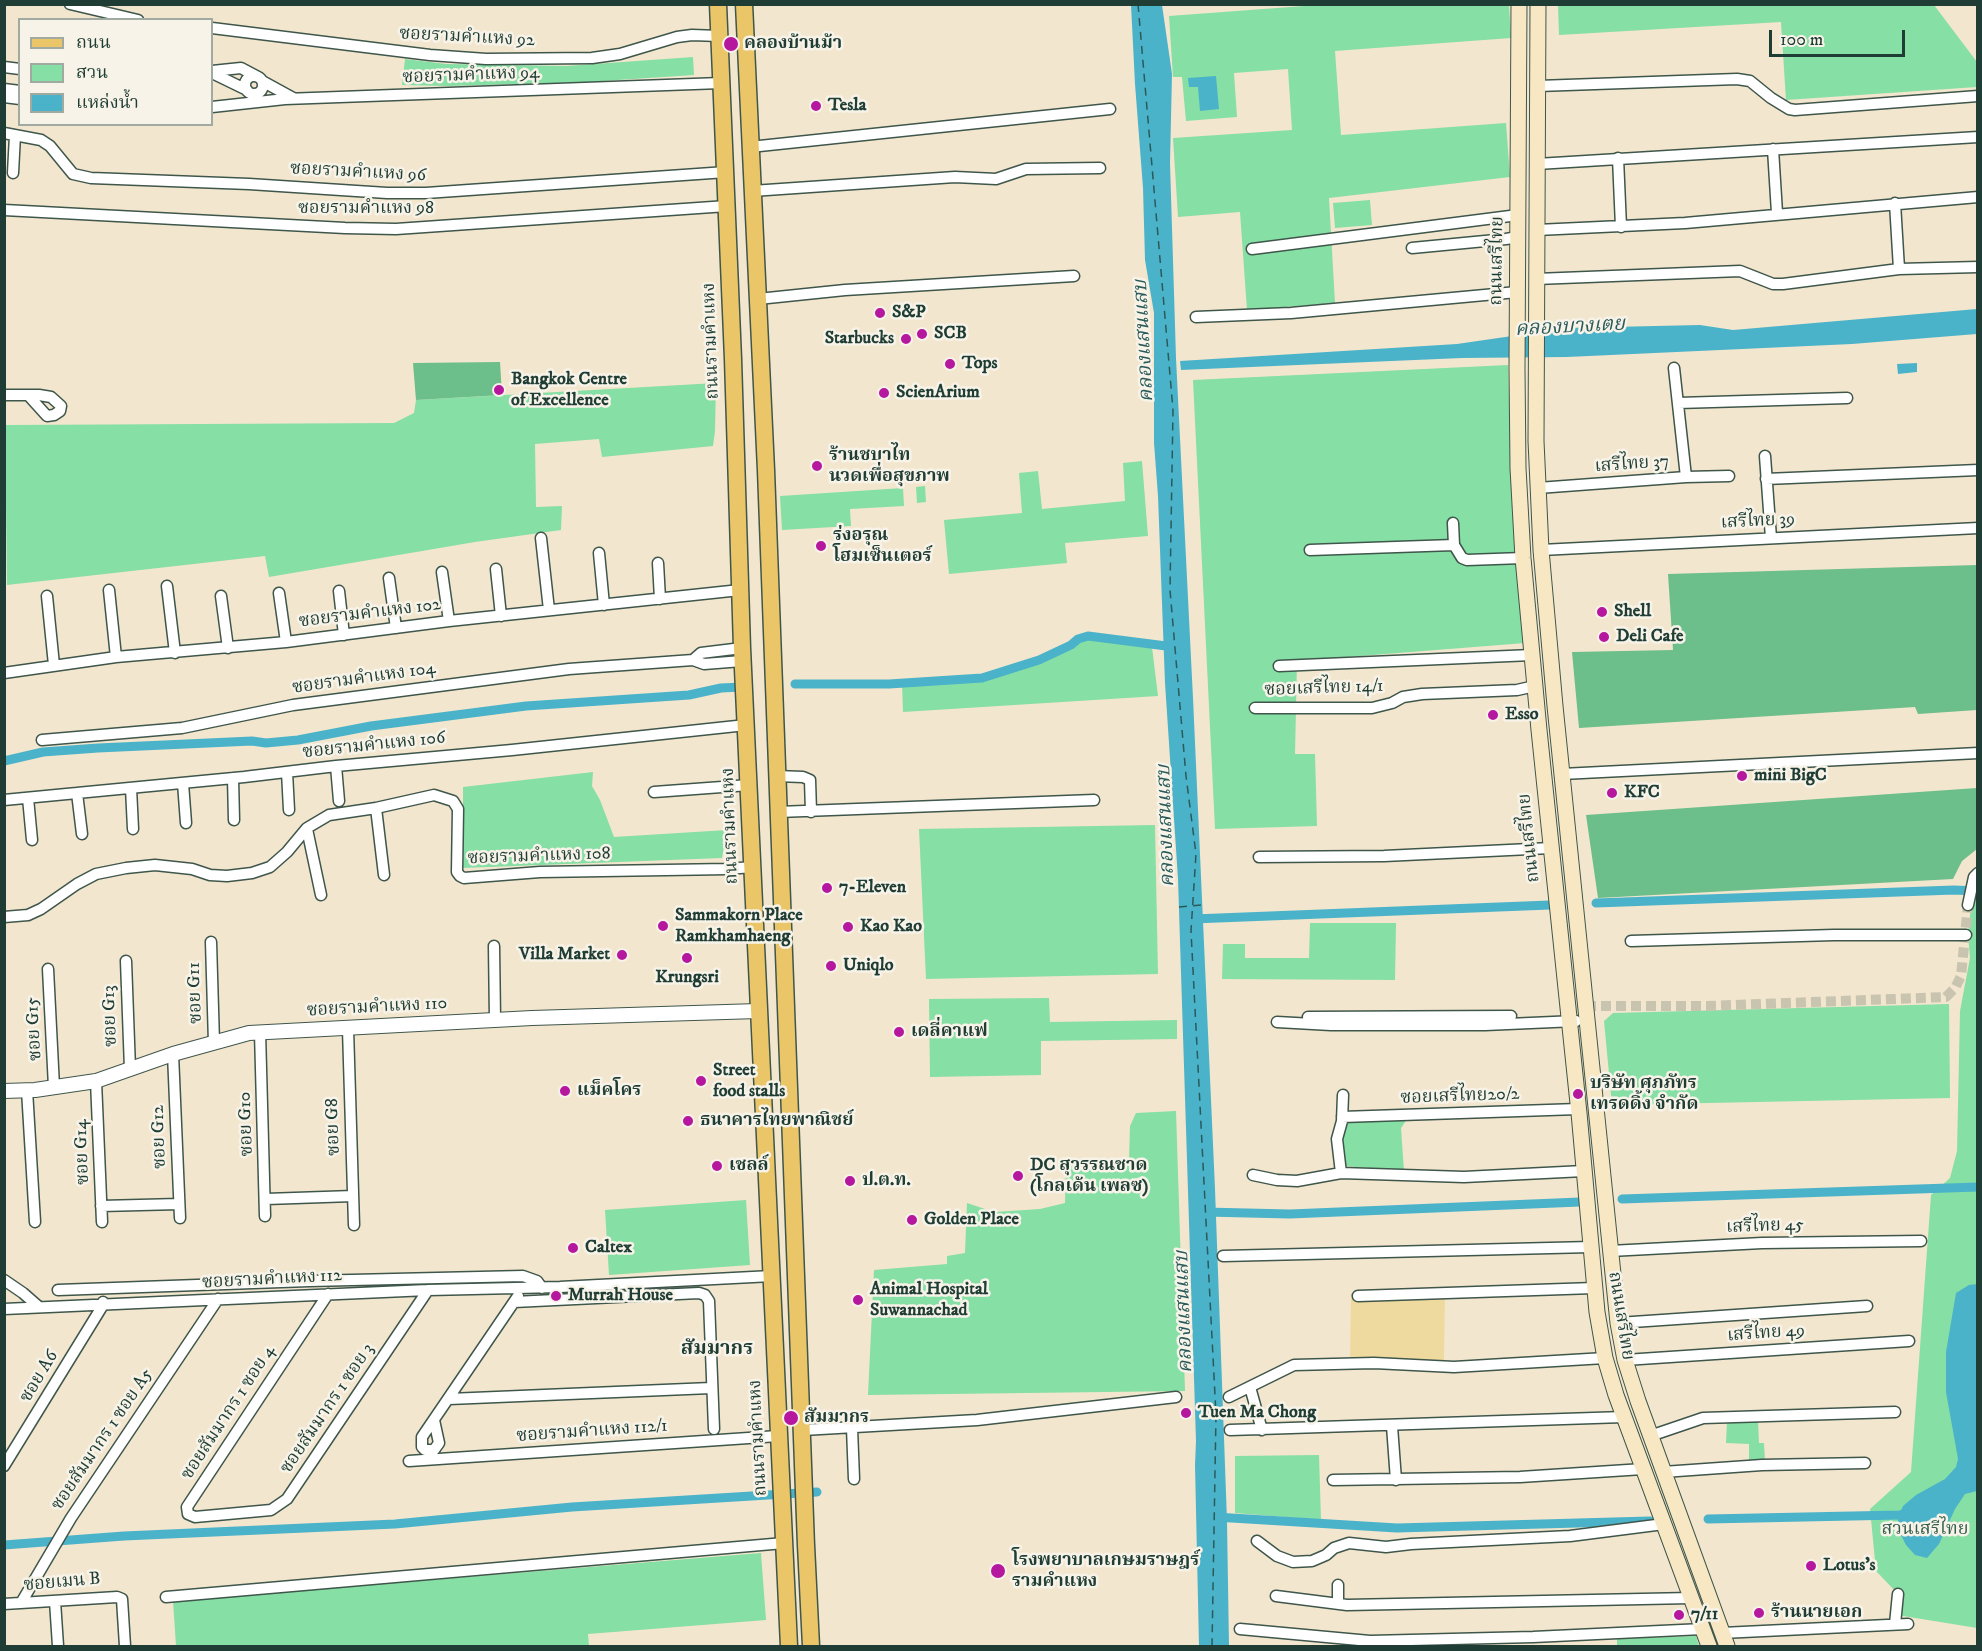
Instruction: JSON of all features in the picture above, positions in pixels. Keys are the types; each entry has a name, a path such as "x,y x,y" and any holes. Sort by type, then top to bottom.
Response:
{"main road":[{"name":"ถนนรามคำแหง","path":"718,4 726,172 742,655 789,1647"},
{"path":"744,4 758,299 811,1647"},
{"name":"ถนนเสรีไทย","path":"1519,4 1517,369 1518,468 1523,558 1594,1288 1605,1358 1624,1417 1709,1647"},
{"name":"ถนนเสรีไทย","path":"1538,4 1536,369 1541,550 1618,1323 1625,1360 1650,1436 1725,1640"},
{"path":"725,147 750,147"},
{"path":"1537,709 1555,706"},
{"path":"762,1092 790,1090"}],"street":[{"path":"70,4 130,18"},
{"name":"ซอยรามคําแหง 92","path":"213,28 429,55 486,58 592,58 621,54 677,37 719,36"},
{"path":"213,72 241,68 296,99"},
{"path":"213,72 252,92 278,100"},
{"path":"252,92 245,84 248,78 260,79"},
{"path":"1538,86 1737,79 1750,81 1789,109 1796,110 1977,96"},
{"name":"ซอยรามคําแหง 94","path":"215,105 296,99 722,83"},
{"path":"750,147 1110,109"},
{"path":"10,134 14,173"},
{"name":"ซอยรามคําแหง 96","path":"10,134 41,140 50,146 73,174 91,178 426,193 726,172"},
{"path":"1537,164 1977,137"},
{"path":"1773,149 1777,213"},
{"path":"1618,158 1621,227"},
{"path":"752,191 955,177 996,178 1026,169 1100,168"},
{"path":"1537,230 1621,227 1977,197"},
{"path":"1895,203 1899,268"},
{"name":"ซอยรามคําแหง 98","path":"4,210 396,229 727,206"},
{"path":"1252,249 1518,215"},
{"path":"1412,248 1518,237"},
{"path":"1536,279 1740,271 1773,284 1783,284 1899,268 1977,267"},
{"path":"758,299 845,290 1074,276"},
{"path":"1196,317 1291,313 1517,292"},
{"path":"1674,368 1686,477"},
{"path":"4,395 27,395"},
{"path":"1678,403 1847,398"},
{"path":"1765,456 1771,538"},
{"path":"1766,479 1977,470"},
{"name":"เสรีไทย 37","path":"1538,488 1729,476"},
{"path":"1453,523 1454,545 1459,555 1467,560 1523,558"},
{"name":"เสรีไทย 39","path":"1541,550 1977,528"},
{"path":"542,538 549,610"},
{"path":"1310,550 1454,545"},
{"path":"599,553 604,605"},
{"path":"658,563 660,599"},
{"path":"496,569 501,616"},
{"path":"442,572 449,621"},
{"path":"390,578 396,628"},
{"path":"167,586 175,653"},
{"path":"109,590 116,657"},
{"name":"ซอยรามคําแหง 102","path":"4,673 116,657 286,642 449,621 740,590"},
{"path":"339,591 344,635"},
{"path":"279,593 286,642"},
{"path":"47,596 54,665"},
{"path":"221,596 228,648"},
{"name":"ซอยรามคําแหง 104","path":"42,740 182,728 293,705 568,669 693,660 704,664 742,655"},
{"path":"1279,666 1532,655"},
{"name":"ซอยเสรีไทย 14/1","path":"1255,708 1372,708 1392,703 1403,697 1422,694 1517,690 1535,686"},
{"name":"ซอยรามคําแหง 106","path":"4,800 746,725"},
{"path":"1562,774 1977,753"},
{"path":"336,766 339,801"},
{"path":"287,771 289,810"},
{"path":"776,776 803,777 810,780 811,812"},
{"path":"233,778 234,820"},
{"path":"183,783 186,823"},
{"path":"654,792 749,784"},
{"path":"131,788 133,829"},
{"path":"77,793 82,834"},
{"name":"ซอยรามคำแหง 108","path":"4,917 28,915 96,874 126,868 155,865 192,869 210,875 227,876 252,873 270,867 288,852 307,829 329,814 376,808 434,795 453,801 458,809 457,872 464,878 540,872 752,867"},
{"path":"28,798 32,840"},
{"path":"778,812 1094,800"},
{"path":"376,808 384,875"},
{"path":"307,829 321,895"},
{"path":"1259,857 1384,856 1551,848"},
{"path":"1968,905 1976,875"},
{"path":"1631,941 1834,935 1966,935"},
{"name":"ซอย G11","path":"211,942 214,1042"},
{"path":"494,946 495,1020"},
{"name":"ซอย G13","path":"126,961 130,1069"},
{"name":"ซอย G15","path":"48,969 54,1087"},
{"name":"ซอยรามคำแหง 110","path":"4,1091 96,1081 173,1054 249,1033 495,1020 758,1011"},
{"path":"1278,1020 1331,1025 1485,1025 1587,1013"},
{"name":"ซอย G8","path":"348,1029 354,1225"},
{"name":"ซอย G10","path":"260,1032 265,1216"},
{"name":"ซอย G12","path":"173,1054 180,1218"},
{"name":"ซอย G14","path":"96,1081 102,1222"},
{"path":"27,1090 35,1222"},
{"path":"1341,1173 1337,1139 1342,1117 1343,1095"},
{"name":"ซอยเสรีไทย20/2","path":"1342,1117 1578,1109"},
{"path":"1253,1175 1297,1181 1341,1173 1464,1177 1584,1171"},
{"path":"266,1199 353,1196"},
{"path":"101,1206 179,1204"},
{"name":"เสรีไทย 45","path":"1610,1251 1762,1243 1921,1241"},
{"path":"1223,1256 1591,1247"},
{"name":"ซอยรามคำแหง 112","path":"58,1290 523,1276 537,1281 542,1288"},
{"name":"ซอยรามคำแหง 112","path":"4,1309 429,1290 542,1288 772,1276"},
{"path":"446,1277 448,1290"},
{"path":"4,1280 39,1307"},
{"path":"309,1281 311,1295"},
{"path":"434,1420 523,1288"},
{"path":"1358,1296 1594,1288"},
{"path":"102,1289 103,1305"},
{"name":"ซอยสัมมากร 1 ซอย 3","path":"233,1513 271,1510 287,1499 429,1290"},
{"path":"514,1302 699,1293 705,1295 709,1301 714,1429"},
{"name":"ซอยสัมมากร 1 ซอย 4","path":"233,1513 195,1517 188,1514 188,1507 328,1294"},
{"name":"ซอยสัมมากร 1 ซอย A5","path":"21,1603 65,1527 218,1299"},
{"name":"ซอย A6","path":"4,1466 103,1305"},
{"path":"1618,1323 1867,1306"},
{"name":"เสรีไทย 49","path":"1625,1360 1908,1341"},
{"path":"1229,1397 1294,1365 1374,1363 1454,1367 1605,1358"},
{"path":"1250,1387 1262,1430"},
{"path":"449,1399 711,1388"},
{"path":"803,1430 977,1420 1176,1397"},
{"path":"1650,1436 1703,1418 1895,1412"},
{"path":"1230,1430 1624,1417"},
{"path":"1392,1426 1396,1480"},
{"path":"852,1428 854,1479"},
{"name":"ซอยรามคำแหง 112/1","path":"409,1461 778,1436"},
{"path":"1663,1472 1762,1465 1865,1463"},
{"path":"1334,1480 1520,1477 1643,1469"},
{"path":"1257,1541 1277,1556 1293,1562 1312,1561 1326,1555 1334,1548 1349,1543 1386,1547 1570,1536 1664,1524"},
{"path":"166,1597 784,1543"},
{"path":"1338,1585 1338,1604"},
{"path":"1895,1624 1898,1594"},
{"name":"ซอยเมน B","path":"4,1604 112,1596 122,1599 125,1647"},
{"path":"1276,1596 1338,1604 1691,1598"},
{"path":"56,1600 58,1647"},
{"path":"1725,1640 1908,1624"},
{"path":"1240,1629 1370,1641 1533,1637 1703,1629"}],"green space":[{"path":"1331,4 1509,5 1511,38 1335,51 1341,135 1506,123 1510,177 1329,198 1335,303 1247,310 1240,212 1178,217 1173,138 1292,130 1288,69 1234,73 1237,117 1186,121 1182,77 1173,77 1169,16"},
{"path":"1558,5 1934,5 1977,62 1977,87 1786,100 1781,22 1559,35"},
{"path":"693,57 694,75 588,82 402,85 405,59 446,64 566,66"},
{"path":"1370,200 1372,225 1335,228 1333,203"},
{"path":"500,362 502,395 416,400 413,363"},
{"path":"1508,365 1512,504 1525,643 1297,661 1295,754 1315,754 1317,826 1215,829 1193,380"},
{"path":"716,383 713,446 602,457 599,439 535,444 536,507 562,506 561,530 475,542 269,577 265,556 7,585 5,425 394,423 414,413 416,400"},
{"path":"1142,461 1148,536 1065,543 1067,563 949,574 944,520 1022,513 1019,473 1038,471 1042,509 1125,501 1123,463"},
{"path":"925,486 926,502 917,503 916,487"},
{"path":"903,488 904,506 850,509 851,526 782,530 780,496"},
{"path":"1977,565 1977,710 1918,714 1915,707 1579,728 1572,652 1673,650 1668,574"},
{"path":"1085,638 1152,647 1158,696 903,712 902,684 977,682 1044,662"},
{"path":"593,772 592,786 600,800 614,837 727,830 722,858 463,868 463,787"},
{"path":"1977,788 1977,849 1962,861 1953,879 1598,898 1586,815"},
{"path":"1155,825 1158,974 926,979 919,829"},
{"name":"สวนเสรีไทย","path":"1977,882 1977,1628 1897,1615 1898,1594 1876,1571 1870,1509 1911,1472 1931,1195 1950,1178 1957,1151 1960,1011 1970,958 1968,935"},
{"path":"1310,923 1396,923 1395,980 1222,979 1223,944 1245,944 1245,958 1309,958"},
{"path":"1049,998 1050,1022 1177,1020 1177,1039 1041,1041 1041,1075 930,1077 929,999"},
{"path":"1949,1004 1950,1098 1612,1105 1604,1021 1613,1013"},
{"path":"1176,1111 1185,1391 868,1395 874,1270 947,1264 947,1256 965,1253 967,1203 994,1212 1040,1209 1065,1203 1066,1160 1129,1161 1130,1126 1136,1113"},
{"path":"1409,1116 1401,1128 1404,1171 1345,1166 1341,1136 1348,1118"},
{"path":"746,1200 750,1265 609,1275 605,1210"},
{"path":"1758,1420 1759,1443 1764,1443 1765,1462 1749,1462 1749,1444 1726,1443 1727,1421"},
{"path":"1319,1455 1321,1520 1235,1513 1235,1456"},
{"path":"761,1553 766,1620 588,1634 589,1646 176,1646 173,1601"},
{"path":"1696,1636 1699,1646 1617,1646 1617,1639"}],"sand":[{"path":"1351,1294 1445,1295 1444,1361 1350,1360"}],"water":[{"path":"1131,5 1162,5 1172,74 1170,163 1176,358 1215,1189 1227,1521 1229,1646 1199,1646 1196,1441 1178,879 1165,683 1154,443 1154,313 1145,260 1143,188"},
{"path":"1216,76 1219,109 1200,111 1198,87 1189,87 1188,78"},
{"name":"คลองบางเตย","path":"1977,309 1977,334 1852,344 1567,357 1462,358 1181,370 1180,361 1457,344 1567,328 1700,325 1733,330"},
{"path":"1917,363 1917,372 1898,374 1897,364"},
{"path":"1977,1284 1977,1491 1965,1494 1955,1509 1939,1544 1927,1558 1915,1555 1906,1545 1898,1529 1898,1518 1903,1506 1916,1495 1945,1479 1956,1467 1958,1459 1946,1392 1946,1352 1956,1293 1969,1285"}],"waterway":[{"path":"795,684 889,684 982,678 1039,660 1088,636 1174,647"},
{"path":"4,761 43,752 98,748 298,740 371,726 526,706 689,695 721,688 742,687"},
{"path":"1596,903 1978,891"},
{"path":"1193,919 1550,905"},
{"path":"1622,1199 1978,1187"},
{"path":"1205,1212 1290,1214 1580,1202"},
{"path":"4,1545 124,1536 395,1524 572,1507 817,1492"},
{"path":"1708,1519 1900,1515 1909,1511"},
{"path":"1215,1517 1397,1528 1650,1521"}],"ferry route":[{"path":"1138,4 1173,410 1170,590 1186,776 1196,854 1191,931 1216,1415 1212,1646"},
{"path":"1179,907 1202,905"}],"tunnel":[{"path":"1586,1006 1707,1006 1946,997 1955,988 1961,976 1968,905"}],"place":[{"name":"คลองบ้านม้า","path":"731,44"},
{"name":"Tesla","path":"816,106"},
{"name":"S&P","path":"880,313"},
{"name":"SCB","path":"922,334"},
{"name":"Starbucks","path":"906,339"},
{"name":"Tops","path":"950,364"},
{"name":"Bangkok Centre of Excellence","path":"499,390"},
{"name":"ScienArium","path":"884,393"},
{"name":"ร้านชบาไท นวดเพื่อสุขภาพ","path":"817,466"},
{"name":"รุ่งอรุณ โฮมเซ็นเตอร์","path":"821,546"},
{"name":"Shell","path":"1602,612"},
{"name":"Deli Cafe","path":"1604,637"},
{"name":"Esso","path":"1493,715"},
{"name":"mini BigC","path":"1742,776"},
{"name":"KFC","path":"1612,793"},
{"name":"7-Eleven","path":"827,888"},
{"name":"Sammakorn Place Ramkhamhaeng","path":"663,926"},
{"name":"Kao Kao","path":"848,927"},
{"name":"Villa Market","path":"622,955"},
{"name":"Krungsri","path":"687,958"},
{"name":"Uniqlo","path":"831,966"},
{"name":"เดลี่คาแฟ","path":"899,1032"},
{"name":"Street food stalls","path":"701,1081"},
{"name":"แม็คโคร","path":"565,1091"},
{"name":"บริษัท ศุภภัทร เทรดดิ้ง จำกัด","path":"1578,1094"},
{"name":"ธนาคารไทยพาณิชย์","path":"688,1121"},
{"name":"เชลล์","path":"717,1166"},
{"name":"DC สุวรรณชาด (โกลเด้น เพลซ)","path":"1018,1176"},
{"name":"ป.ต.ท.","path":"850,1181"},
{"name":"Golden Place","path":"912,1220"},
{"name":"Caltex","path":"573,1248"},
{"name":"Murrah House","path":"556,1296"},
{"name":"Animal Hospital Suwannachad","path":"858,1300"},
{"name":"Tuen Ma Chong","path":"1186,1413"},
{"name":"สัมมากร","path":"791,1418"},
{"name":"Lotus's","path":"1811,1566"},
{"name":"โรงพยาบาลเกษมราษฎร์ รามคำแหง","path":"998,1571"},
{"name":"ร้านนายเอก","path":"1759,1613"},
{"name":"7/11","path":"1679,1615"}],"district":[{"name":"สัมมากร","path":"717,1350"}],"water label":[{"name":"คลองแสนแสบ","path":"1145,341"},
{"name":"คลองแสนแสบ","path":"1167,826"},
{"name":"คลองแสนแสบ","path":"1185,1312"}]}
